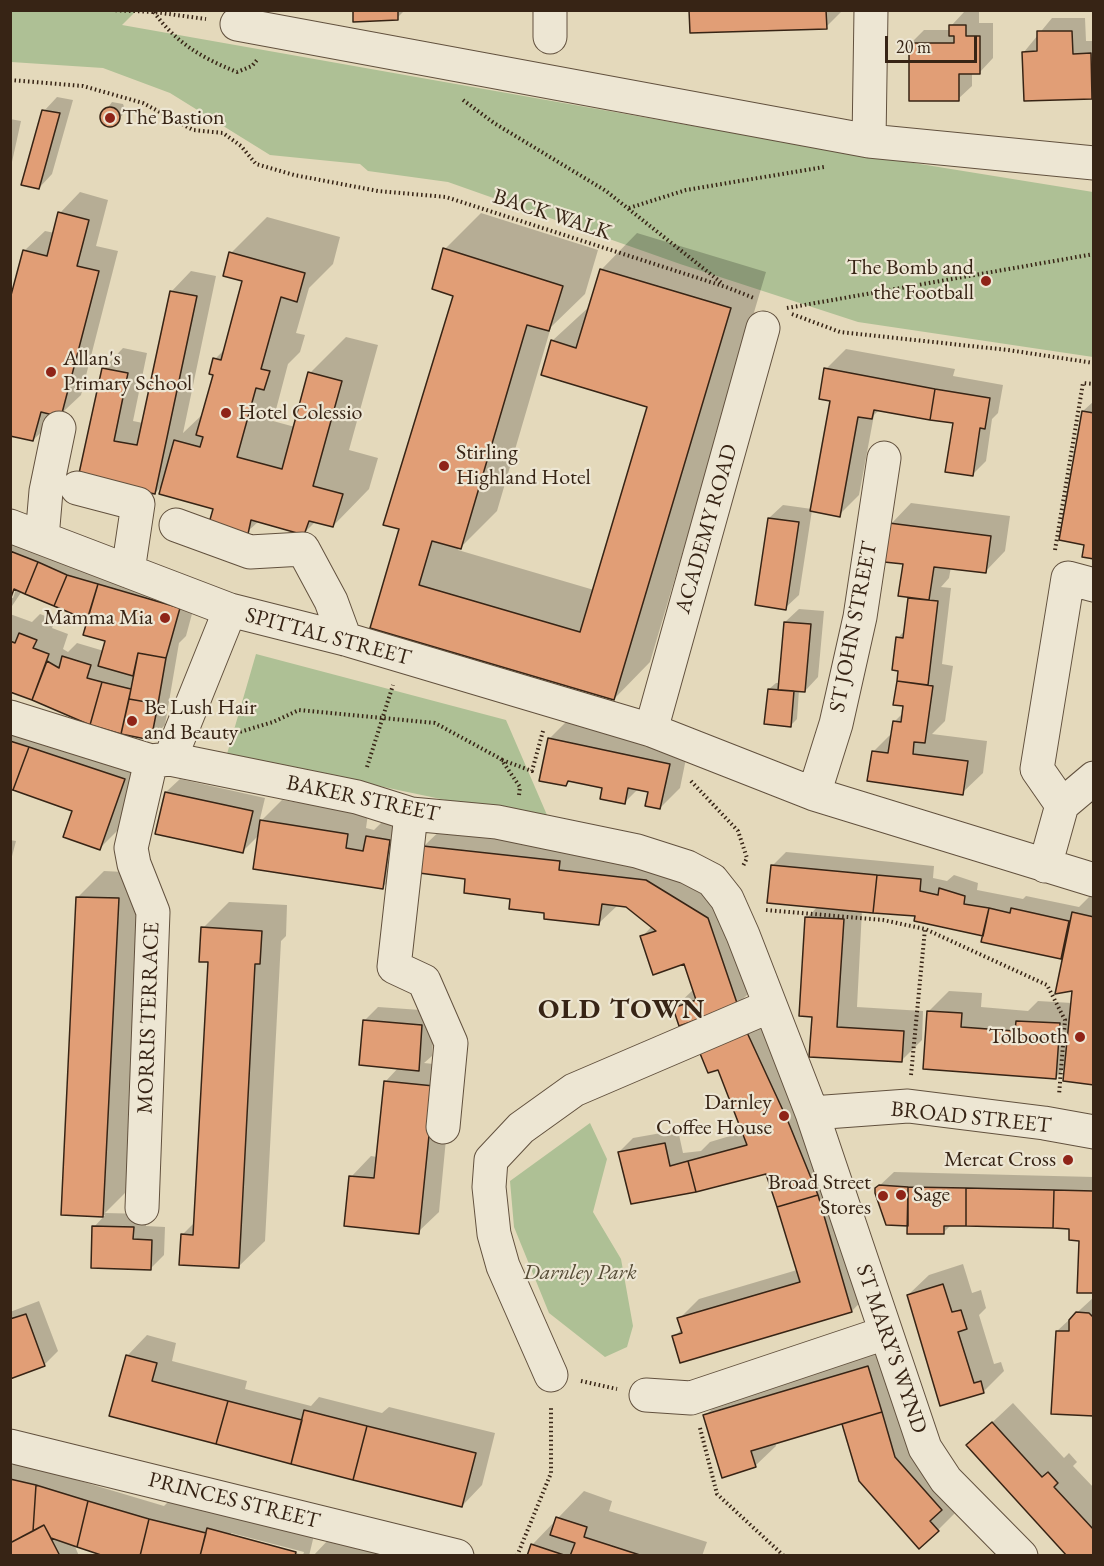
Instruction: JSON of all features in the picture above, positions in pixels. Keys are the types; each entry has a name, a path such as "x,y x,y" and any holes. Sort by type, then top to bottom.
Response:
{"street":[{"path":"868,141 871,10"},
{"path":"226,22 868,141 1094,163"},
{"name":"ACADEMY ROAD","path":"651,730 767,313"},
{"path":"42,538 46,491 59,428"},
{"name":"ST JOHN STREET","path":"814,794 836,724 860,617 884,458"},
{"path":"77,488 138,504 128,571"},
{"path":"176,525 250,552 303,549 331,601 345,639"},
{"name":"SPITTAL STREET","path":"10,526 230,610 345,639 651,730"},
{"path":"1062,805 1038,769 1081,581"},
{"name":"MORRIS TERRACE","path":"142,1208 153,912 134,864 131,848 161,760 230,610"},
{"name":"BAKER STREET","path":"10,717 161,760 357,797 411,814 515,826 637,852 687,867 712,880 727,899 765,993"},
{"path":"651,730 814,794 1094,880"},
{"path":"1045,866 1062,805 1094,778"},
{"path":"411,814 394,967 424,981 451,1043 443,1127"},
{"path":"551,1375 503,1266 494,1234 489,1187 491,1160 521,1128 574,1090 765,993"},
{"name":"ST MARY'S WYND","path":"765,993 812,1113 925,1448 946,1480 1021,1556"},
{"name":"BROAD STREET","path":"812,1113 908,1106 1094,1132"},
{"path":"646,1395 692,1398 885,1334"},
{"name":"PRINCES STREET","path":"10,1446 457,1556"}],"path":[{"path":"111,10 154,12 226,22"},
{"name":"BACK WALK","path":"10,80 83,86 143,103 193,130 223,133 242,146 256,164 294,176 378,191 446,197 726,286 767,313 840,332 1008,350 1094,363"},
{"path":"459,97 494,123 546,153 629,208 726,286"},
{"path":"629,208 686,190 823,167"},
{"path":"767,313 1094,254"},
{"path":"1081,581 1051,575 1083,383 1094,384"},
{"path":"241,732 273,723 299,710 382,716 435,723 501,759 532,771 551,701"},
{"path":"357,797 382,716"},
{"path":"501,759 520,787 515,826"},
{"path":"687,776 701,795 738,831 747,858 727,899 776,913 883,920 925,929 1047,986 1065,1020 1057,1126"},
{"path":"908,1106 925,929"},
{"path":"517,1556 550,1473 551,1375 646,1395"},
{"path":"692,1398 717,1494 784,1556"}],"green space":[{"path":"10,11 136,11 122,25 784,142 1093,192 1093,357 858,322 680,264 448,182 368,171 360,164 270,155 170,93 103,68 11,62"},
{"path":"256,654 506,720 550,822 227,754"},
{"name":"Darnley Park","path":"590,1123 607,1159 593,1212 621,1259 633,1326 627,1347 605,1357 549,1313 514,1227 510,1181"}],"building":[{"path":"353,10 398,10 398,20 353,22"},
{"path":"689,10 826,10 827,29 690,33"},
{"path":"949,25 966,25 966,36 980,36 980,74 959,74 959,101 909,101 909,43 954,43 954,36 949,36"},
{"path":"1037,31 1072,31 1073,54 1091,53 1092,99 1024,101 1022,52 1037,51"},
{"name":"The Bastion","path":"110,107 117,110 120,117 117,124 110,127 103,124 100,117 103,110"},
{"path":"42,110 60,113 39,189 21,185"},
{"path":"58,212 89,220 77,266 99,271 61,417 41,412 33,441 10,436 10,299 23,250 47,256"},
{"name":"Stirling Highland Hotel","path":"443,248 563,286 549,331 527,325 461,549 432,541 419,585 580,632 647,407 541,375 551,340 576,348 600,269 731,308 614,700 370,628 399,529 383,525 453,296 432,289"},
{"name":"Hotel Colessio","path":"229,252 305,273 297,302 281,297 261,369 270,371 264,390 256,388 237,457 282,469 308,372 342,381 313,486 343,494 333,527 309,521 304,535 251,520 248,534 209,523 213,509 159,494 174,440 200,447 203,437 196,435 213,375 209,374 213,358 221,360 242,281 223,276"},
{"path":"170,291 197,296 155,494 78,478 102,368 128,373 114,441 137,445"},
{"path":"824,368 935,389 930,420 874,410 872,419 858,417 840,517 810,511 830,401 819,399"},
{"path":"935,389 990,398 985,429 980,428 973,476 945,472 953,423 930,420"},
{"path":"1082,411 1094,413 1094,559 1082,557 1084,545 1059,540"},
{"path":"768,518 799,522 786,610 755,605"},
{"path":"889,523 991,536 986,573 934,567 929,600 898,596 903,564 884,562"},
{"path":"10,551 38,562 25,594 14,589 10,600"},
{"path":"38,562 67,575 54,606 25,594"},
{"path":"67,575 98,584 87,620 54,606"},
{"path":"98,584 180,608 166,658 138,653 133,676 98,666 105,641 83,635"},
{"path":"908,598 938,601 928,685 897,681 898,671 892,670 896,637 903,638"},
{"path":"784,622 811,624 805,692 778,690"},
{"path":"19,633 37,640 33,648 49,654 32,700 10,692 10,641 15,643"},
{"path":"138,653 166,658 158,704 129,699"},
{"path":"62,656 91,665 87,678 102,682 90,725 32,700 47,661 59,668"},
{"path":"897,681 933,686 925,743 914,742 913,754 968,761 963,795 867,781 872,751 888,753 893,721 901,722 903,706 893,705"},
{"path":"102,682 131,689 121,734 90,725"},
{"path":"768,689 794,691 791,727 764,724"},
{"path":"129,699 158,704 151,740 121,734"},
{"path":"548,738 670,764 660,809 645,806 648,792 628,788 625,804 600,799 602,788 568,781 566,786 539,781"},
{"path":"10,741 29,747 13,790 10,790"},
{"path":"29,747 125,779 100,850 63,837 72,811 13,790"},
{"path":"165,792 253,811 243,853 155,834"},
{"path":"260,820 348,834 346,848 363,851 366,836 390,840 383,889 253,869"},
{"path":"423,846 560,861 559,870 646,880 708,918 738,1006 679,1026 673,1008 696,1000 684,964 653,975 640,936 656,931 626,907 602,904 599,925 544,919 544,913 509,909 510,899 464,893 465,879 419,873"},
{"path":"771,865 877,875 873,913 767,903"},
{"path":"877,875 921,879 920,891 938,895 939,888 965,896 964,904 989,908 983,936 914,921 915,916 873,913"},
{"path":"76,897 119,898 103,1217 61,1215"},
{"path":"989,908 1010,913 1011,908 1069,921 1061,959 981,942"},
{"name":"Tolbooth","path":"1072,912 1094,917 1094,1085 1063,1081 1072,991 1055,994"},
{"path":"805,917 844,919 837,1027 904,1031 902,1062 809,1057 812,1017 799,1016"},
{"path":"201,927 262,931 260,964 255,964 239,1268 179,1265 181,1234 193,1235 208,962 199,962"},
{"path":"927,1011 962,1013 961,1027 1015,1031 1016,1021 1060,1023 1056,1079 923,1069"},
{"path":"363,1020 422,1025 419,1071 359,1065"},
{"path":"744,1026 787,1119 818,1195 777,1207 766,1174 696,1192 688,1161 747,1145 718,1070 708,1073 697,1046"},
{"path":"384,1081 434,1086 419,1234 344,1226 349,1176 374,1178"},
{"path":"665,1143 670,1166 688,1161 696,1192 631,1204 618,1152"},
{"path":"879,1185 908,1187 908,1226 886,1225 875,1193 875,1188"},
{"path":"908,1187 966,1188 966,1226 944,1226 944,1234 907,1234"},
{"path":"966,1188 1054,1190 1053,1228 966,1226"},
{"path":"1054,1190 1094,1191 1094,1293 1077,1293 1079,1241 1069,1240 1069,1229 1053,1228"},
{"path":"818,1195 852,1312 680,1363 672,1336 682,1333 677,1318 800,1282 777,1207"},
{"path":"92,1226 134,1227 133,1239 152,1240 151,1270 91,1268"},
{"path":"943,1284 952,1312 961,1310 967,1329 958,1332 974,1383 981,1381 984,1393 940,1406 907,1295"},
{"path":"1076,1312 1089,1313 1093,1317 1094,1416 1051,1414 1056,1331 1069,1331 1069,1320"},
{"path":"26,1314 45,1366 10,1379 10,1319"},
{"path":"126,1355 157,1363 152,1381 228,1401 216,1444 109,1416"},
{"path":"868,1366 882,1412 751,1451 756,1467 722,1478 703,1415"},
{"path":"228,1401 302,1420 291,1464 216,1444"},
{"path":"304,1410 367,1426 353,1480 291,1464"},
{"path":"882,1412 895,1457 942,1510 930,1521 939,1531 919,1549 859,1481 842,1424"},
{"path":"992,1422 1042,1477 1048,1472 1058,1483 1054,1487 1094,1530 1094,1556 1067,1556 966,1445"},
{"path":"367,1426 476,1453 462,1507 353,1480"},
{"path":"10,1479 36,1485 33,1531 10,1543"},
{"path":"36,1485 88,1501 77,1547 51,1538 44,1525 33,1531"},
{"path":"88,1501 149,1519 140,1556 104,1556 77,1547"},
{"path":"556,1517 587,1527 584,1537 643,1556 570,1556 575,1543 550,1535"},
{"path":"149,1519 206,1533 200,1556 140,1556"},
{"path":"44,1525 60,1556 11,1556 10,1543"},
{"path":"207,1528 296,1552 295,1556 200,1556"},
{"path":"531,1544 567,1556 527,1556"}],"place":[{"name":"The Bastion","path":"110,118"},
{"name":"The Bomb and the Football","path":"986,281"},
{"name":"Allan's Primary School","path":"51,372"},
{"name":"Hotel Colessio","path":"226,413"},
{"name":"Stirling Highland Hotel","path":"444,466"},
{"name":"Mamma Mia","path":"165,618"},
{"name":"Be Lush Hair and Beauty","path":"132,721"},
{"name":"Tolbooth","path":"1080,1037"},
{"name":"Darnley Coffee House","path":"784,1116"},
{"name":"Mercat Cross","path":"1068,1160"},
{"name":"Sage","path":"901,1195"},
{"name":"Broad Street Stores","path":"883,1196"}],"district":[{"name":"OLD TOWN","path":"622,1010"}]}
